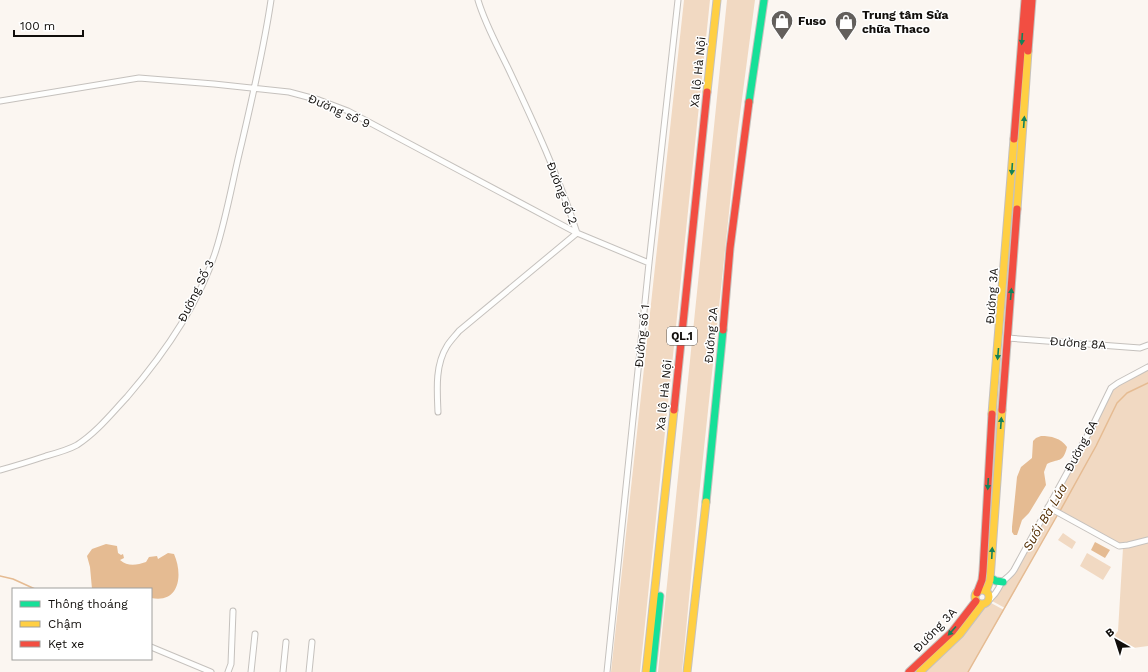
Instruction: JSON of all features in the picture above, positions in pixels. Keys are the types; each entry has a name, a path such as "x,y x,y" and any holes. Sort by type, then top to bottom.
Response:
{"main road":[{"name":"Xa lộ Hà Nội","path":"646,672 717,0"},
{"name":"Xa lộ Hà Nội","path":"652,672 723,0"},
{"name":"Đường 2A","path":"687,672 711,458 730,248 745,127 764,0"},
{"name":"Đường 3A","path":"986,591 991,578 1025,0"},
{"name":"Đường 3A","path":"977,593 982,580 983,571 991,434 1004,338 1032,0"},
{"path":"991,578 996,581 1003,582"},
{"path":"981,590 986,591 989,593 990,599 986,604 979,603 975,596 981,590"},
{"name":"Đường 3A","path":"909,672 952,632 979,603"},
{"name":"Đường 3A","path":"920,672 960,634 979,603"}],"street":[{"name":"Đường Số 3","path":"0,470 60,452 75,446 88,438 135,387 165,348 193,302 205,278 216,250 255,88 264,47 271,0"},
{"name":"Đường số 2","path":"438,412 438,373 446,347 451,340 459,331 577,233 571,212 548,155 486,23 478,0"},
{"name":"Đường số 1","path":"607,672 649,263 678,0"},
{"name":"Đường số 9","path":"0,101 139,78 255,88 304,95 348,111 577,233 649,263"},
{"name":"Đường 8A","path":"1004,338 1140,348 1148,345"},
{"name":"Đường 6A","path":"990,599 1011,573 1050,508 1111,388 1148,367"},
{"path":"1050,508 1119,546 1128,546 1148,540"},
{"path":"228,672 231,664 233,611"},
{"path":"251,672 254,634"},
{"path":"283,672 286,642"},
{"path":"309,672 312,642"},
{"path":"152,646 211,672"}],"shaded area":[{"path":"684,0 710,0 640,672 611,672"},
{"path":"727,0 755,0 737,137 682,672 658,672"},
{"path":"1027,0 1030,0 1006,320 1004,320"},
{"path":"1001,358 1003,359 988,580 984,588 982,588"},
{"path":"1148,369 1148,646 1118,650 1115,635 1118,631 1123,548 1119,544 1059,512 1005,608 992,601 991,593 1010,578 1112,389"},
{"path":"1041,436 1056,438 1062,441 1067,447 1064,456 1060,460 1047,464 1044,472 1046,485 1029,513 1022,520 1017,535 1014,535 1012,532 1012,527 1017,477 1021,467 1032,458 1033,441"},
{"path":"1063,533 1076,542 1072,549 1058,540"},
{"path":"1095,542 1110,550 1105,558 1091,550"},
{"path":"106,544 117,546 118,553 121,555 123,554 124,558 120,560 126,564 136,565 146,562 149,557 157,556 158,559 168,553 174,554 178,570 177,586 173,592 161,599 152,598 152,588 92,588 90,567 87,556 92,549"},
{"path":"1087,553 1111,567 1103,580 1080,566"},
{"path":"991,603 1004,610 968,672 924,672 983,607"}],"waterway":[{"name":"Suối Bà Lúa","path":"1060,511 1096,446 1117,403 1127,393 1148,383"},
{"name":"Suối Bà Lúa","path":"968,672 1058,514"},
{"path":"0,576 13,579 33,588"}],"traffic: fast":[{"path":"749,102 764,0"},
{"path":"706,502 723,330"},
{"path":"991,578 996,581 1003,582"},
{"path":"652,672 660,596"}],"traffic: slow":[{"path":"707,92 717,0"},
{"path":"1017,209 1028,51"},
{"path":"992,414 1014,139"},
{"path":"646,672 674,410"},
{"path":"986,591 990,580 1002,410"},
{"path":"687,672 706,502"},
{"path":"979,590 985,590 989,594 989,597 989,600 985,604 979,604 975,600 975,594 979,590"},
{"path":"920,672 960,634 982,605"}],"traffic: jam":[{"path":"1014,139 1025,0"},
{"path":"1028,51 1032,0"},
{"path":"674,410 707,92"},
{"path":"723,330 730,248 749,102"},
{"path":"1002,410 1017,209"},
{"path":"977,593 982,580 983,571 992,414"},
{"path":"909,672 952,632 976,601"}],"place":[{"name":"Fuso","path":"782,40"},
{"name":"Trung tâm Sửa chữa Thaco","path":"846,42"}]}
